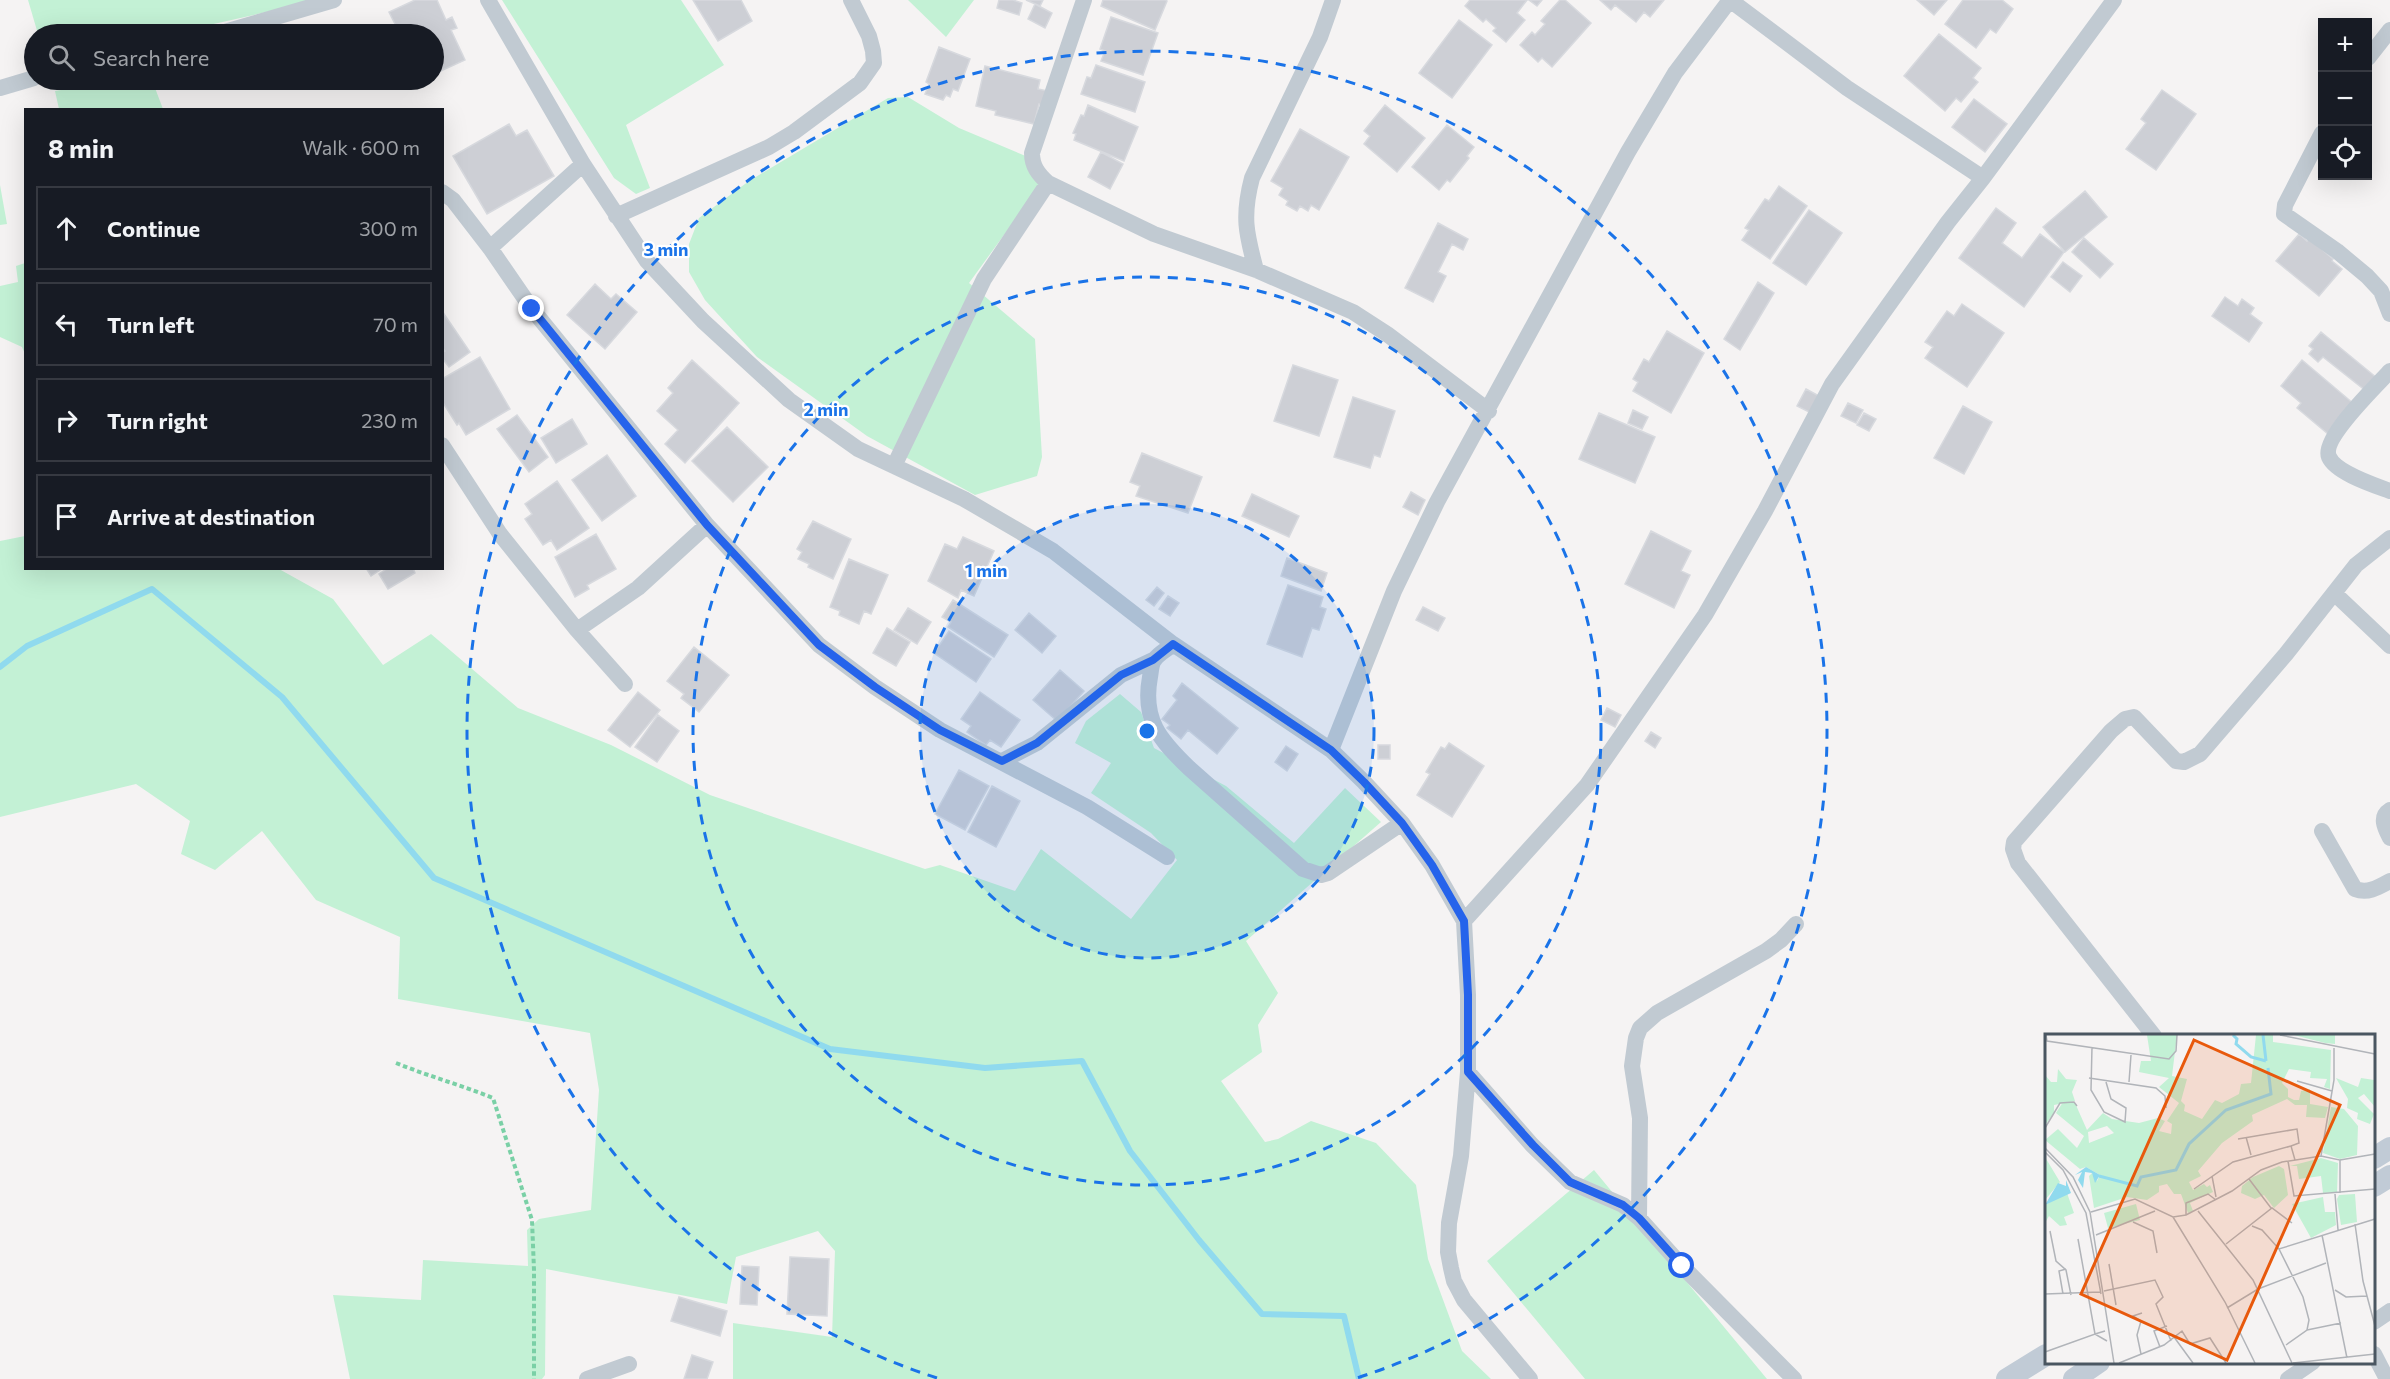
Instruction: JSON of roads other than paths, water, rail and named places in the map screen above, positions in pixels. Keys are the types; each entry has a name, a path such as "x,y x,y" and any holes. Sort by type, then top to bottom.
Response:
{"main road":[{"path":"2375,1157 2390,1148"},
{"path":"2375,1185 2390,1176"},
{"path":"2007,1379 2045,1356"},
{"path":"2074,1379 2096,1364"}],"street":[{"path":"252,24 334,0"},
{"path":"488,0 583,164 647,261 677,296 789,400 858,449 964,499 1053,551 1173,644 1331,750 1402,823 1432,865 1464,921 1468,995 1468,1072 1461,1156 1449,1223 1450,1268 1464,1300 1530,1379"},
{"path":"616,216 769,147 794,132 860,83 874,63 873,51 869,36 851,0"},
{"path":"1084,0 1032,153 1035,170 1048,183 1154,234 1256,270 1353,312 1387,334 1489,411"},
{"path":"1256,270 1245,231 1246,202 1252,178 1320,37 1333,0"},
{"path":"1331,750 1394,591 1437,502 1489,411 1628,152 1675,73 1730,0 1847,88 1983,178"},
{"path":"1464,921 1587,785 1661,681 1705,615 1765,511 1832,384 1948,222 2115,0"},
{"path":"2372,52 2390,30"},
{"path":"0,88 24,81"},
{"path":"2318,141 2285,206 2284,214 2337,250 2367,276 2381,291 2390,314"},
{"path":"490,248 583,164"},
{"path":"894,466 984,279 1048,183"},
{"path":"444,193 453,200 532,309 707,525 819,645 875,687 940,730 1087,807 1167,857"},
{"path":"2390,371 2360,402 2330,441 2327,450 2335,465 2366,482 2390,491"},
{"path":"444,448 500,534 577,630 625,684"},
{"path":"577,630 638,588 707,525"},
{"path":"2153,1034 2018,863 2014,843 2111,731 2125,720 2134,717 2176,760 2184,762 2200,754 2286,654 2356,565 2390,538"},
{"path":"2334,593 2390,646"},
{"path":"1002,761 1037,743 1121,675 1153,660 1173,644"},
{"path":"1153,660 1147,693 1148,712 1157,732 1181,759 1302,869 1321,875 1328,873 1402,823"},
{"path":"2390,810 2386,812 2384,822 2390,838"},
{"path":"2322,831 2357,890 2375,889 2390,881"},
{"path":"1639,1218 1640,1118 1632,1066 1633,1048 1640,1028 1657,1013 1766,951 1781,940 1796,924"},
{"path":"1468,1072 1533,1145 1570,1182 1623,1205 1639,1218 1682,1266 1794,1379"},
{"path":"2375,1321 2390,1311"},
{"path":"2375,1358 2387,1379"},
{"path":"587,1379 629,1364"},
{"path":"2288,1379 2310,1364"}],"waterway":[{"path":"0,667 27,646 152,589 282,697 434,878 830,1049 985,1068 1082,1061 1130,1151 1199,1240 1262,1314 1344,1316 1359,1379"}]}
